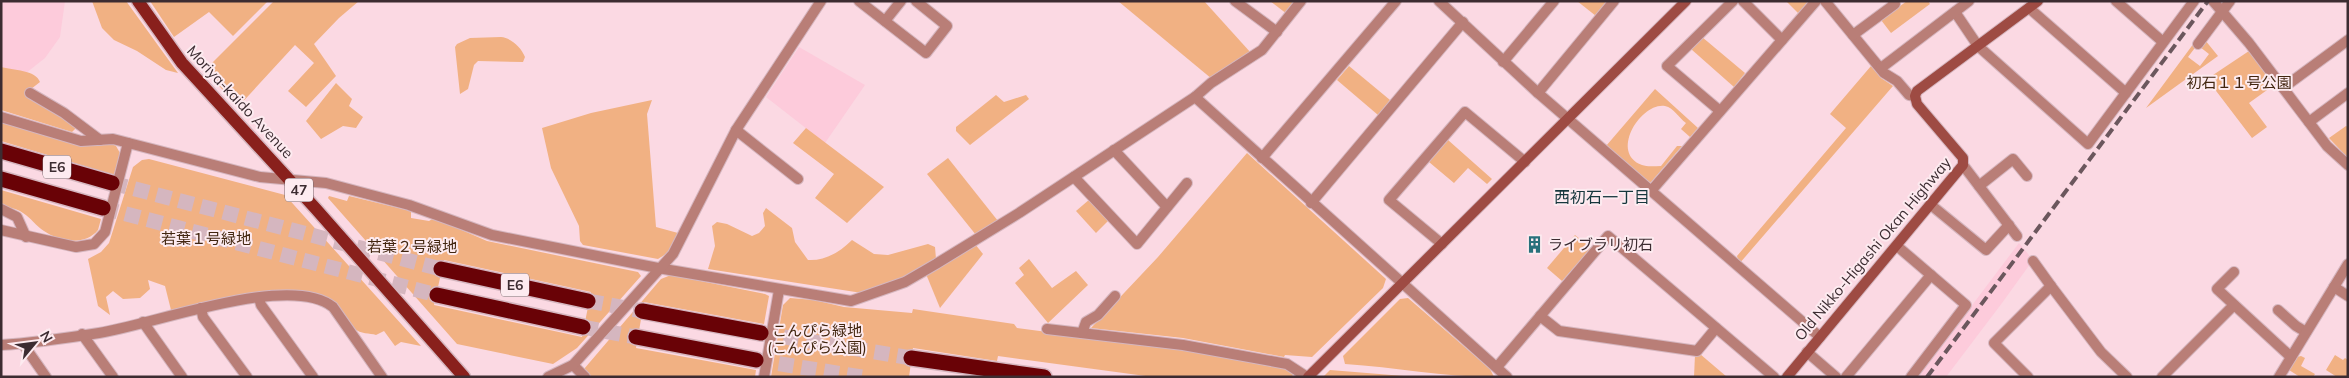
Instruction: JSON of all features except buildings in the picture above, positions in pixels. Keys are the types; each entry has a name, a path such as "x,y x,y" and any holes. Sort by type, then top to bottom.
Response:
{"highway":[{"name":"E6","path":"1,151 112,183"},
{"name":"E6","path":"1,179 104,208"},
{"name":"E6","path":"441,269 588,301"},
{"name":"E6","path":"436,295 583,327"},
{"path":"642,311 761,333"},
{"path":"636,337 756,360"},
{"path":"911,358 1044,377"}],"main road":[{"name":"Moriya-kaido Avenue","path":"138,1 182,63 291,181 464,377"}],"street":[{"path":"548,377 574,364 658,268 673,254 736,130 800,36 821,1"},
{"path":"859,1 926,53 947,26 916,1"},
{"path":"885,21 901,1"},
{"path":"1236,1 1277,32"},
{"path":"1,117 81,141 113,139 260,177 326,184 409,205 492,235 658,268 851,301 905,282 1019,213 1195,97 1211,83 1262,50 1301,1"},
{"path":"1262,158 1396,1"},
{"path":"1439,1 1538,93 1820,338"},
{"path":"1503,62 1554,1"},
{"path":"1538,93 1614,1"},
{"path":"1048,329 1183,345 1287,364 1308,377 1686,1"},
{"path":"1720,111 1667,66 1733,1"},
{"path":"1743,1 1782,40"},
{"path":"1651,190 1816,1"},
{"path":"1825,1 1881,68 1897,81 1909,95 1915,96 1917,91 2033,4 2126,93"},
{"path":"1853,36 1895,4 1893,1"},
{"path":"1881,68 1969,1"},
{"path":"2116,1 2163,42"},
{"path":"1955,12 1978,46 2088,144 2194,1"},
{"path":"2213,1 2223,11 2327,146 2348,165"},
{"path":"2198,44 2230,1"},
{"path":"1311,203 1462,22"},
{"path":"2283,88 2348,40"},
{"path":"30,93 64,113 100,140"},
{"path":"2308,122 2348,93"},
{"name":"Old Nikko-Higashi Okan Highway","path":"1787,377 1963,165 1963,158 1917,104 1915,96"},
{"path":"1195,97 1401,284 1507,377"},
{"path":"1442,244 1390,200 1465,112 1525,162"},
{"path":"736,130 798,179"},
{"path":"1,230 76,247 94,244 105,232 128,143"},
{"path":"1114,150 1167,207"},
{"path":"1979,186 2013,159 2027,176"},
{"path":"1963,165 2017,236"},
{"path":"1074,177 1137,244 1187,183"},
{"path":"1931,205 1986,250 2009,225"},
{"path":"1,209 17,217 26,236"},
{"path":"1497,367 1608,236 1774,377"},
{"path":"1897,246 1966,305 1911,377"},
{"path":"2033,261 2089,338 2127,377"},
{"path":"2279,377 2348,264"},
{"path":"2234,272 2218,289 2291,357"},
{"path":"1846,377 1931,275"},
{"path":"2028,377 1994,343 2051,286"},
{"path":"2334,287 2348,296"},
{"path":"764,377 779,290"},
{"path":"1,345 23,344 82,334 100,333 201,308 286,295 327,303 333,307 382,377"},
{"path":"1082,333 1086,322 1098,315 1115,296"},
{"path":"259,298 261,305 313,377"},
{"path":"2162,377 2234,305"},
{"path":"201,308 204,317 247,377"},
{"path":"2278,310 2306,332"},
{"path":"1540,316 1559,332 1697,351 1716,328"},
{"path":"143,322 182,377"},
{"path":"82,334 113,377"},
{"path":"23,344 46,377"},
{"path":"1807,352 1836,377"},
{"path":"574,364 585,377"}],"shaded area":[{"path":"1,1 65,1 60,37 45,58 26,73 1,67"},
{"path":"799,47 865,85 825,143 766,97"},
{"path":"2019,243 2033,260 2002,303 1946,377 1918,377"}],"green space":[{"path":"92,1 126,1 178,73 166,70 137,51 114,40 102,28"},
{"path":"150,1 268,1 233,36 209,12 174,37"},
{"path":"274,1 359,1 339,18 314,44 336,76 306,107 288,91 314,63 295,45 238,107 205,70"},
{"path":"1118,1 1204,1 1251,53 1212,79"},
{"path":"1270,1 1296,1 1287,14"},
{"path":"1577,1 1609,1 1596,16"},
{"path":"1786,1 1809,1 1798,13"},
{"path":"1907,1 1928,1 1930,4 1891,33 1881,20"},
{"path":"501,37 512,41 518,47 525,57 523,62 478,61 474,65 468,89 460,94 455,47 457,44 470,38"},
{"path":"1702,37 1745,73 1734,87 1691,49"},
{"path":"2205,40 2218,56 2146,108 2194,43 2197,45 2188,57 2200,66 2209,54 2200,47"},
{"name":"初石１１号公園","path":"2249,51 2274,85 2249,103 2267,127 2252,138 2207,79"},
{"path":"1349,66 1390,100 1378,115 1337,80"},
{"path":"1871,66 1881,78 1893,86 1739,264 1737,256 1846,128 1830,114"},
{"path":"1,67 29,73 38,78 40,82 31,89 76,128 72,132 1,110"},
{"path":"336,83 352,99 349,106 363,117 356,128 343,126 321,139 306,121"},
{"path":"1655,89 1698,128 1690,137 1681,129 1686,123 1674,111 1665,106 1656,107 1638,120 1628,140 1628,150 1633,159 1642,165 1661,166 1677,146 1682,146 1651,182 1646,183 1606,146"},
{"path":"996,95 1004,102 1026,95 1029,99 970,145 956,131 956,127"},
{"path":"652,100 647,114 656,227 678,233 669,252 658,259 583,245 580,241 579,226 551,168 542,128 591,113"},
{"path":"1,120 74,144 112,144 116,146 120,153 114,175 1,141"},
{"path":"2346,126 2348,127 2348,158 2329,138"},
{"path":"806,128 884,187 847,223 815,198 834,174 793,143"},
{"path":"1448,140 1492,179 1487,184 1468,168 1454,183 1429,162"},
{"path":"1247,153 1386,279 1383,288 1312,357 1285,355 1284,357 1183,338 1091,328 1158,257"},
{"path":"948,158 998,221 976,235 927,174"},
{"name":"若葉１号緑地","path":"149,159 285,195 421,346 401,342 395,346 384,331 376,335 357,331 332,301 313,294 294,292 250,295 171,310 165,286 148,280 150,289 140,298 123,299 113,291 106,297 110,315 98,306 88,259 101,252 109,243 133,167 142,160"},
{"path":"1,190 101,219 98,230 93,235 79,240 72,241 57,238 41,229 20,211 1,205"},
{"name":"若葉２号緑地","path":"329,196 347,201 349,196 411,211 411,218 429,221 434,218 487,241 638,272 641,276 577,348 553,364 457,344 328,198","holes":["444,260 591,292 582,337 434,305"]},
{"path":"1090,199 1109,220 1096,233 1076,211"},
{"path":"766,208 792,228 795,242 808,260 832,255 852,240 874,254 888,255 928,244 935,247 936,259 904,278 862,293 708,269 715,246 712,226 717,222 727,224 752,236 759,233 765,226 763,213"},
{"path":"1575,235 1591,248 1562,281 1547,268"},
{"path":"975,244 983,254 940,308 926,274"},
{"path":"1029,259 1052,288 1076,271 1088,285 1048,323 1015,283 1024,275 1019,268"},
{"path":"671,275 769,296 764,324 644,302 636,348 756,370 755,377 591,377 584,369 661,279"},
{"name":"こんぴら緑地 (こんぴら公園)","path":"790,298 814,300 844,307 912,313 913,309 1014,324 1017,328 1183,350 1290,370 1294,374 1291,377 1153,377 998,356 997,361 913,348 909,377 771,377 783,305"},
{"path":"1408,298 1490,369 1494,377 1345,364 1343,356 1400,299"},
{"path":"1700,354 1727,377 1694,377 1695,355"},
{"path":"2335,355 2343,360 2345,358 2348,360 2347,377 2337,377 2326,370"},
{"path":"2297,357 2305,358 2301,366 2315,374 2313,377 2300,377 2289,370"},
{"path":"1330,370 1416,377 1323,377"}],"tunnel":[{"path":"112,183 441,269"},
{"path":"103,208 437,295"},
{"path":"588,301 642,311"},
{"path":"583,327 636,337"},
{"path":"761,333 911,358"},
{"path":"756,360 862,377"}],"railway":[{"path":"1927,377 2208,1"}],"place":[{"name":"ライブラリ初石","path":"1534,245"}],"district":[{"name":"西初石一丁目","path":"1602,197"}]}
